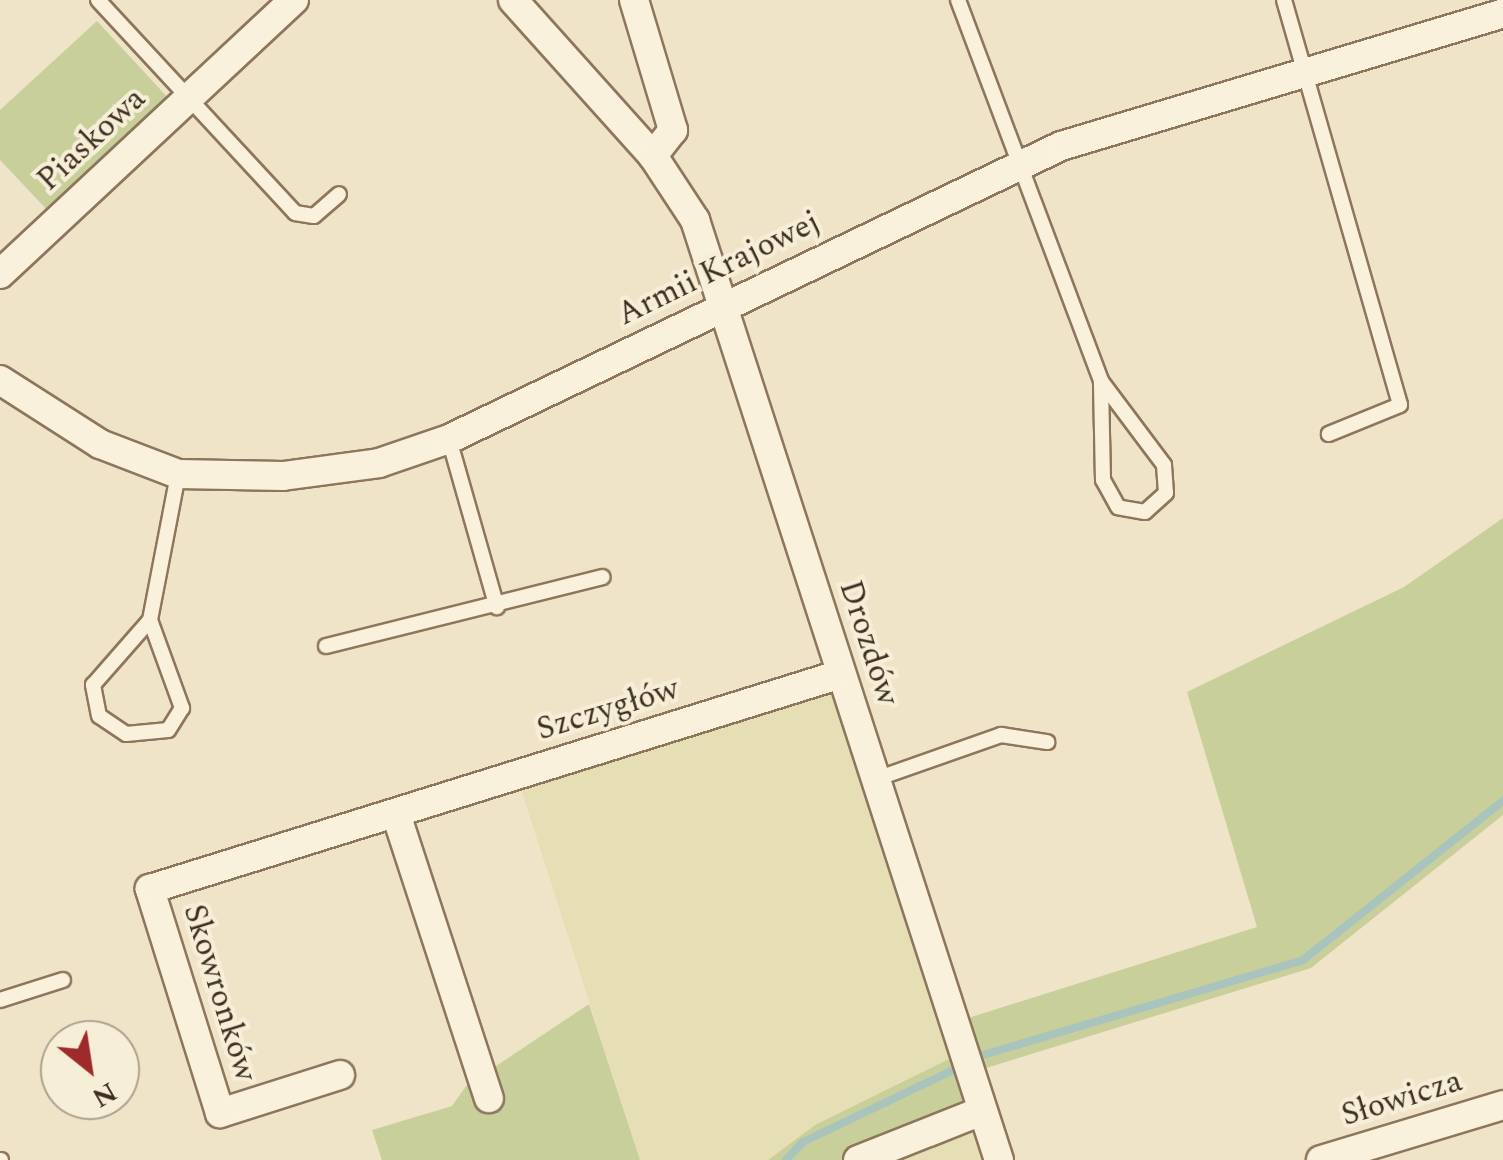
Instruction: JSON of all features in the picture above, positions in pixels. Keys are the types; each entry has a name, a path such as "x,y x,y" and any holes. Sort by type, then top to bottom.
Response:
{"street":[{"name":"Piaskowa","path":"0,274 294,0"},
{"name":"Drozdów","path":"513,0 652,156 695,220 998,1160"},
{"path":"634,0 672,121 671,138 652,156"},
{"name":"Armii Krajowej","path":"0,380 100,444 178,474 313,474 449,439 1020,163 1304,71 1503,13"},
{"name":"Szczygłów","path":"150,888 841,674"},
{"path":"396,814 489,1098"},
{"name":"Skowronków","path":"150,888 220,1113 340,1076"},
{"name":"Słowicza","path":"1321,1160 1503,1105"},
{"path":"858,1160 982,1111"}],"lane":[{"name":"Piaskowa","path":"98,0 295,213 314,216 339,194"},
{"path":"958,0 1101,381 1168,474 1160,502 1145,512 1118,507 1102,480 1101,381"},
{"path":"1284,0 1400,405 1389,417 1329,434"},
{"path":"449,439 496,606"},
{"path":"150,620 182,708 168,730 126,734 99,716 93,685 150,620 178,474"},
{"path":"326,646 604,577"},
{"path":"876,780 1014,732 1047,742"},
{"path":"0,1000 62,980"}],"shaded area":[{"path":"822,692 836,698 953,1057 815,1125 768,1160 640,1160 520,786"},
{"path":"977,1125 988,1160 892,1160"}],"green space":[{"path":"97,21 171,101 51,214 0,160 0,110"},
{"path":"1503,518 1503,815 1311,968 983,1069 965,1019 1257,927 1187,692 1404,587"},
{"path":"589,1004 640,1160 382,1160 372,1130 452,1106 466,1086"},
{"path":"953,1057 972,1109 849,1160 768,1160 815,1125"}],"waterway":[{"path":"983,1055 1303,960 1503,801"},
{"path":"786,1160 803,1142 951,1071"}]}
